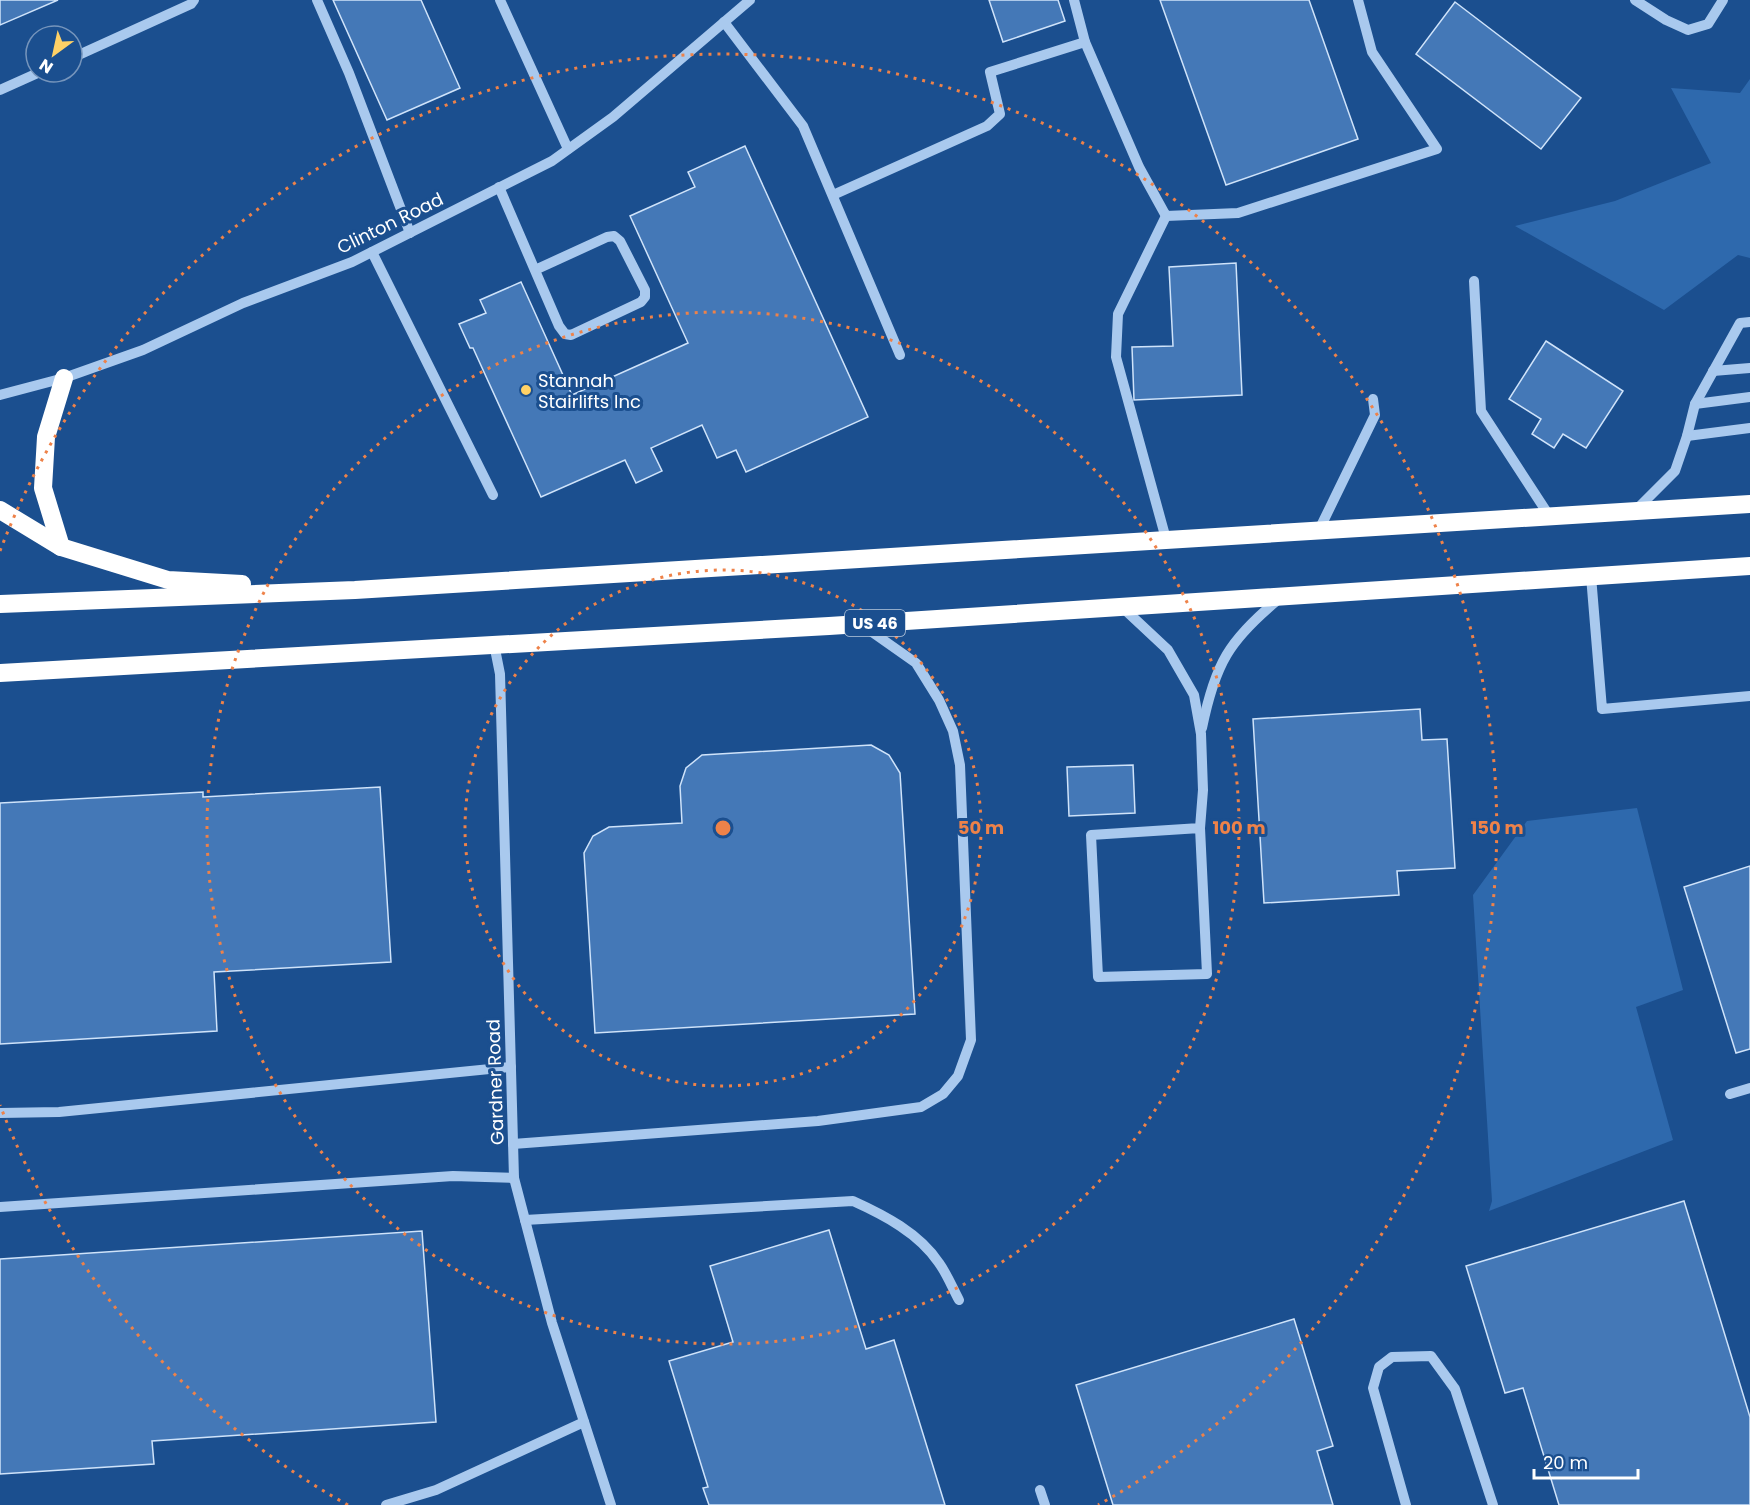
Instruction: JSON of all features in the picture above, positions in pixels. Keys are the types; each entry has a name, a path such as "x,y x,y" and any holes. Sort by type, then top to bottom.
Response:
{"highway":[{"path":"61,547 43,488 46,437 64,378"},
{"path":"0,604 355,590 1750,504"},
{"path":"0,510 61,547 168,580 355,590"},
{"name":"US 46","path":"0,673 861,624 1750,566"}],"street":[{"path":"84,53 191,4 194,0"},
{"path":"317,0 350,73 410,232"},
{"path":"500,0 568,149"},
{"name":"Clinton Road","path":"0,395 64,378 143,350 243,303 352,262 552,161 613,117 750,0"},
{"path":"1074,0 1085,42 1139,167 1166,216"},
{"path":"1166,216 1238,213 1437,148 1372,52 1358,0"},
{"path":"1635,0 1666,20 1688,30 1708,24 1723,0"},
{"path":"724,22 804,126 900,355"},
{"path":"832,195 987,126 1000,114 990,72 1085,42"},
{"path":"0,90 24,79"},
{"path":"499,188 559,326 565,333 571,335 641,302 645,297 645,290 620,240 614,236 607,237 535,270"},
{"path":"1166,216 1118,314 1116,357 1166,539"},
{"path":"372,252 493,495"},
{"path":"1474,281 1481,411 1550,516"},
{"path":"1634,512 1675,471 1695,404 1740,323 1750,322"},
{"path":"1713,371 1750,368"},
{"path":"1695,404 1750,397"},
{"path":"1319,530 1375,415 1373,399"},
{"path":"1687,436 1750,428"},
{"path":"1592,576 1602,709 1750,696"},
{"path":"1201,734 1209,694 1216,674 1230,648 1254,620 1282,596"},
{"path":"1121,607 1168,650 1194,694 1201,734 1203,790 1200,828 1207,974 1098,977 1090,835 1200,828"},
{"path":"513,1144 818,1121 921,1107 943,1094 958,1076 972,1040 960,765 953,730 939,699 916,663 861,624"},
{"name":"Gardner Road","path":"494,644 500,674 514,1178 552,1323 611,1505"},
{"path":"0,1113 59,1112 511,1067"},
{"path":"1730,1094 1750,1088"},
{"path":"0,1207 453,1176 514,1178"},
{"path":"525,1220 853,1201 881,1213 914,1236 938,1262 959,1300"},
{"path":"1406,1505 1373,1388 1379,1367 1392,1357 1431,1356 1455,1389 1494,1505"},
{"path":"386,1505 436,1490 584,1422"},
{"path":"1040,1490 1046,1505"}],"shaded area":[{"path":"1750,79 1750,258 1738,255 1664,310 1515,226 1615,201 1711,163 1671,88 1740,93"},
{"path":"1637,808 1683,990 1636,1007 1673,1140 1489,1211 1492,1201 1473,895 1527,821"}],"building":[{"path":"0,0 58,0 0,25"},
{"path":"333,0 421,0 460,88 387,120"},
{"path":"989,0 1058,0 1065,21 1003,42"},
{"path":"1160,0 1309,0 1358,139 1226,185"},
{"path":"1455,2 1581,98 1541,149 1416,54"},
{"path":"745,146 868,417 746,472 736,450 717,458 702,425 651,448 662,471 636,483 625,460 541,497 473,348 470,348 459,324 486,313 480,300 521,282 572,395 688,343 630,216 695,187 688,172"},
{"path":"1236,263 1242,395 1134,400 1132,347 1173,346 1169,267"},
{"path":"1546,341 1623,391 1586,448 1563,434 1554,448 1532,434 1541,419 1509,399"},
{"path":"1420,709 1422,740 1447,739 1455,868 1397,871 1399,895 1264,903 1253,719"},
{"path":"871,745 889,755 900,773 915,1014 595,1033 584,853 593,836 609,827 682,823 680,786 686,768 702,755"},
{"path":"1133,765 1135,813 1069,816 1067,767"},
{"path":"380,787 391,962 214,972 217,1031 0,1044 0,803 203,792 203,797"},
{"path":"1750,866 1750,1049 1736,1053 1684,887"},
{"path":"1684,1201 1750,1417 1750,1505 1559,1505 1523,1388 1505,1393 1466,1266"},
{"path":"829,1230 866,1349 894,1340 945,1505 709,1505 703,1488 708,1487 669,1361 733,1342 710,1266"},
{"path":"422,1231 436,1422 152,1441 154,1464 0,1474 0,1259"},
{"path":"1294,1319 1333,1446 1317,1451 1333,1505 1113,1505 1076,1385"}],"place":[{"name":"Stannah Stairlifts Inc","path":"526,390"}]}
